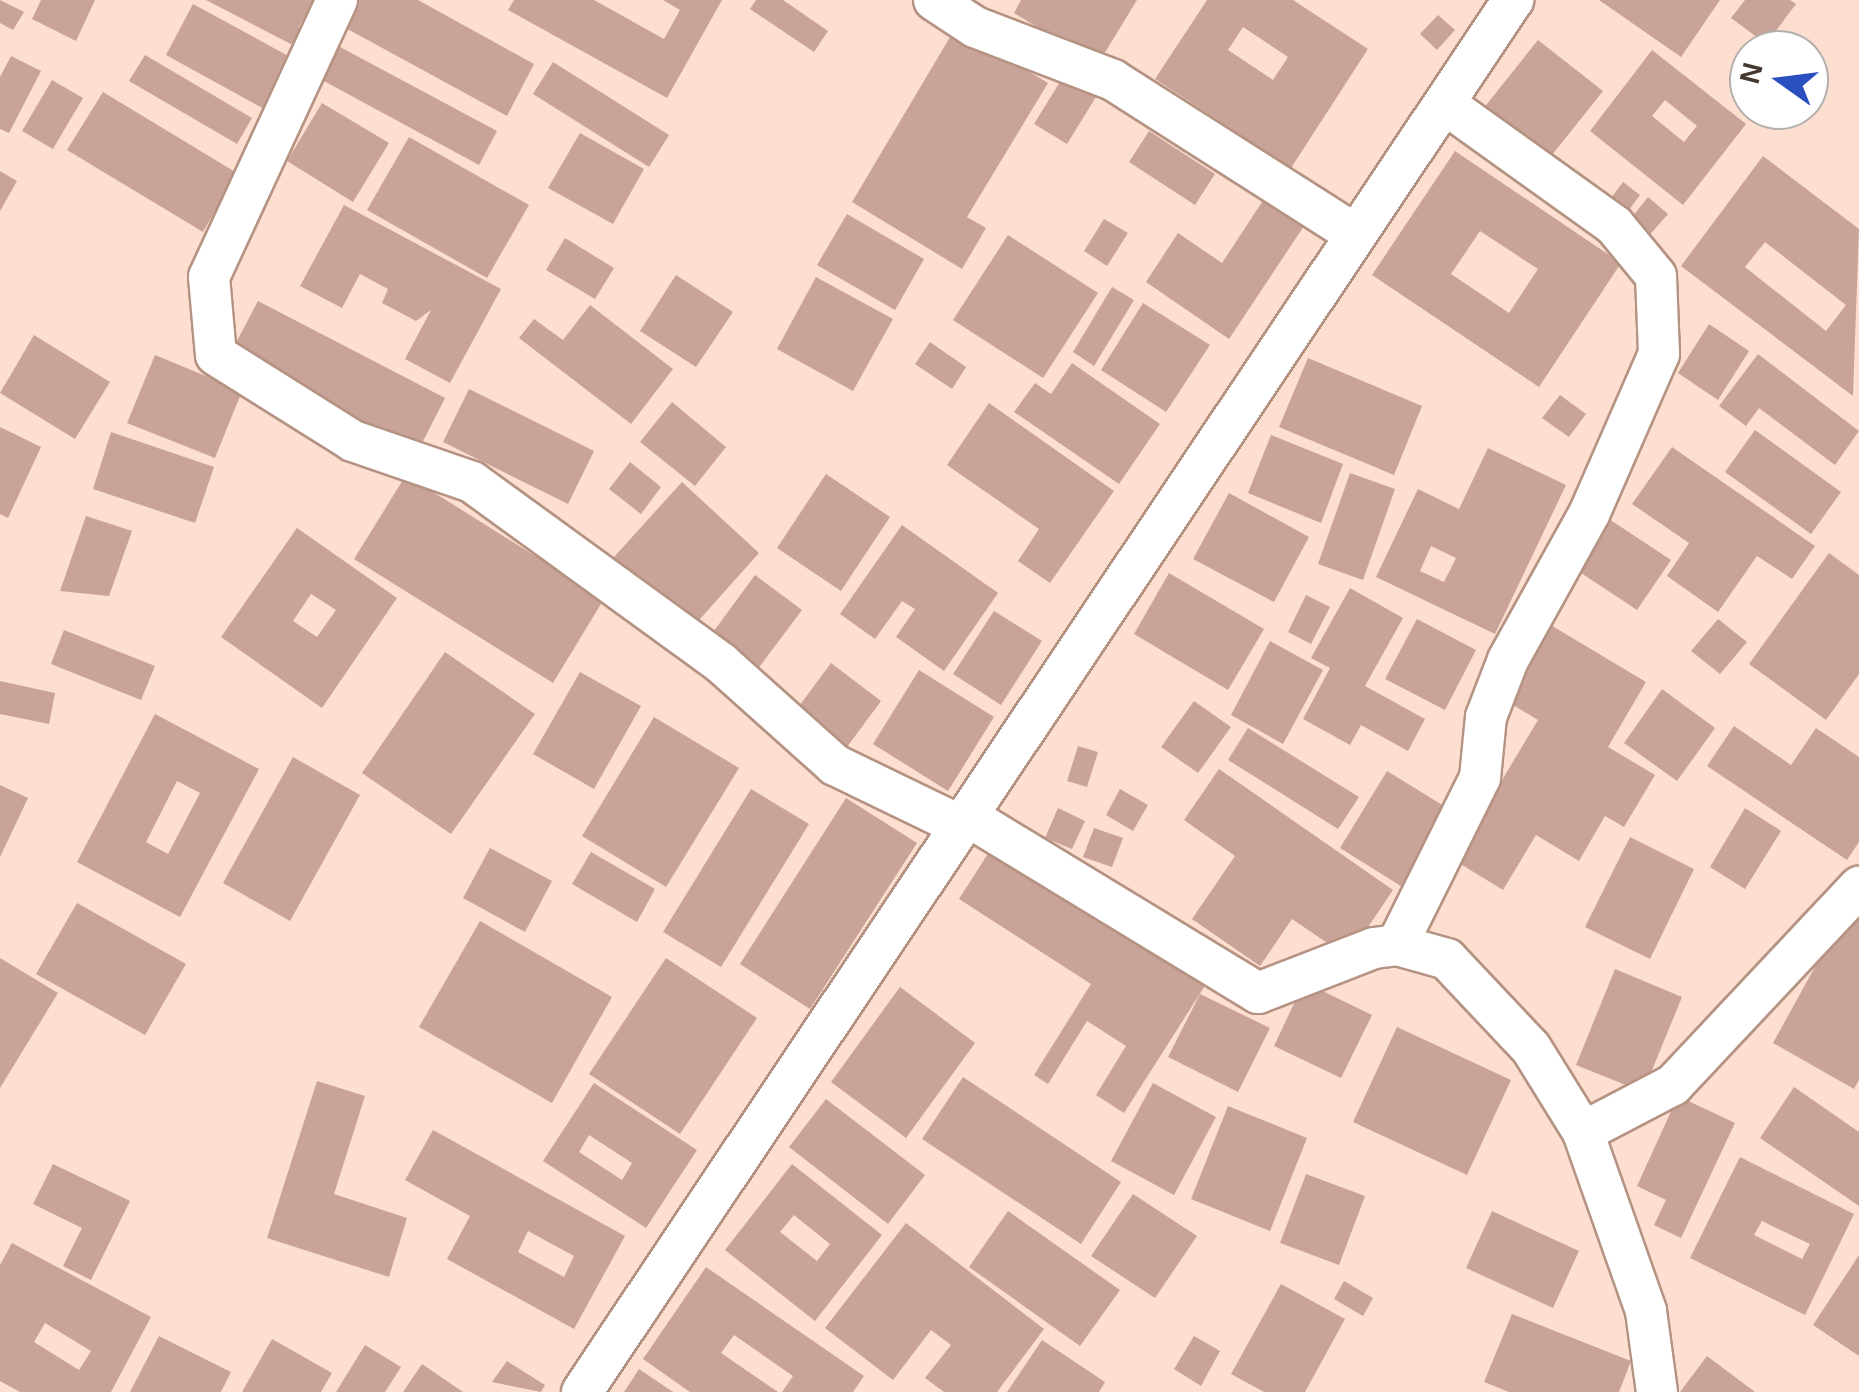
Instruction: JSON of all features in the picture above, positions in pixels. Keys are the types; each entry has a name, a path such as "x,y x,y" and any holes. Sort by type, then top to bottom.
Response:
{"street":[{"path":"337,0 209,277 216,355 353,440 472,482 721,662 835,764 966,823 1258,993 1397,945 1446,960 1531,1048 1582,1132 1646,1311 1657,1392"},
{"path":"934,0 975,27 1113,80 1353,234"},
{"path":"582,1392 966,823 1353,234 1445,104 1512,0"},
{"path":"1397,945 1480,778 1486,717 1508,660 1589,514 1659,354 1656,276 1614,225 1445,104"},
{"path":"1582,1132 1673,1086 1859,887"}],"building":[{"path":"0,0 24,12 13,30 0,23"},
{"path":"41,0 95,0 76,41 32,19"},
{"path":"206,0 313,0 299,27 314,36 306,52"},
{"path":"356,0 418,0 534,64 507,116 342,26"},
{"path":"514,0 594,0 664,39 680,10 663,0 722,0 667,98 508,10"},
{"path":"756,0 783,0 828,31 814,52 750,9"},
{"path":"1021,0 1137,0 1098,64 1014,13"},
{"path":"1207,0 1293,0 1368,49 1291,168 1155,79","holes":["1243,27 1288,57 1273,80 1228,50"]},
{"path":"1599,0 1720,0 1681,57"},
{"path":"1745,0 1790,0 1796,4 1776,30 1747,30 1731,18"},
{"path":"193,4 292,58 264,109 166,55"},
{"path":"1438,15 1455,30 1437,50 1420,34"},
{"path":"956,27 1048,83 967,217 986,228 962,269 852,202"},
{"path":"1538,40 1603,91 1548,160 1483,109"},
{"path":"340,47 497,131 479,165 322,80"},
{"path":"1652,50 1729,111 1729,130 1741,130 1683,205 1590,131","holes":["1665,100 1697,126 1684,142 1652,116"]},
{"path":"145,55 252,118 237,144 129,81"},
{"path":"11,56 41,71 9,133 0,129 0,77"},
{"path":"553,62 669,135 649,167 533,94"},
{"path":"1066,72 1099,92 1067,144 1034,124"},
{"path":"52,80 83,98 53,149 22,131"},
{"path":"103,92 237,173 203,232 67,150"},
{"path":"322,103 389,143 353,202 287,161"},
{"path":"1149,131 1215,174 1195,205 1129,162"},
{"path":"580,133 644,169 613,224 548,188"},
{"path":"409,137 529,205 487,278 367,210"},
{"path":"1455,151 1621,263 1539,387 1372,275","holes":["1480,231 1538,269 1509,313 1451,274"]},
{"path":"1763,156 1859,229 1853,396 1681,266","holes":["1765,242 1846,305 1826,331 1745,267"]},
{"path":"0,171 17,181 0,211"},
{"path":"1623,182 1640,195 1623,218 1605,206"},
{"path":"1648,197 1668,214 1647,238 1628,222"},
{"path":"1264,199 1304,226 1229,339 1146,282 1178,233 1222,263"},
{"path":"344,205 501,289 450,383 405,359 431,310 416,321 382,303 388,289 360,274 342,308 300,286"},
{"path":"847,214 924,259 895,310 817,265"},
{"path":"1104,219 1128,233 1107,266 1084,251"},
{"path":"1008,235 1098,293 1043,378 953,320"},
{"path":"565,238 614,268 595,299 546,270"},
{"path":"676,275 733,312 696,367 640,331"},
{"path":"816,277 893,319 853,391 777,349"},
{"path":"1112,287 1134,300 1094,366 1073,352"},
{"path":"258,301 445,398 416,455 228,358"},
{"path":"1143,303 1210,345 1166,412 1101,370"},
{"path":"590,305 673,369 631,424 519,338 534,319 563,340"},
{"path":"1709,324 1749,351 1718,400 1678,373"},
{"path":"34,335 110,382 75,439 0,393"},
{"path":"930,342 966,367 952,389 915,364"},
{"path":"1758,354 1859,431 1835,465 1759,408 1746,426 1719,406"},
{"path":"155,355 242,391 215,458 127,423"},
{"path":"1308,358 1422,406 1394,475 1279,427"},
{"path":"1072,363 1160,424 1119,484 1014,412 1035,383 1051,394"},
{"path":"469,389 594,451 568,504 443,442"},
{"path":"1560,395 1586,414 1569,437 1542,418"},
{"path":"672,402 726,447 695,486 640,442"},
{"path":"989,403 1114,491 1050,583 1018,561 1039,529 947,465"},
{"path":"0,427 41,447 8,518 0,514"},
{"path":"1755,430 1841,492 1811,534 1725,472"},
{"path":"111,432 214,467 195,523 93,489"},
{"path":"1271,435 1343,464 1321,523 1248,493"},
{"path":"1672,447 1815,546 1792,579 1757,556 1718,612 1667,576 1689,543 1632,504"},
{"path":"1488,448 1566,485 1495,634 1376,577 1418,489 1459,509","holes":["1431,546 1456,558 1444,582 1420,571"]},
{"path":"630,462 661,487 641,514 609,489"},
{"path":"1350,473 1395,489 1363,580 1318,564"},
{"path":"826,474 890,517 841,591 777,548"},
{"path":"406,475 604,599 553,683 354,559"},
{"path":"682,482 759,553 692,628 614,557"},
{"path":"1229,493 1309,537 1274,602 1193,559"},
{"path":"86,516 132,531 109,596 60,591"},
{"path":"1609,519 1671,560 1637,610 1575,569"},
{"path":"902,525 998,593 944,671 896,637 915,609 902,601 875,639 840,614"},
{"path":"297,528 397,598 322,708 221,637","holes":["311,594 336,610 317,637 293,621"]},
{"path":"1829,553 1859,575 1859,674 1826,720 1749,664"},
{"path":"1169,573 1264,629 1228,690 1134,634"},
{"path":"755,575 802,610 757,670 711,635"},
{"path":"1350,588 1403,618 1365,686 1425,719 1408,751 1361,725 1350,745 1303,719 1330,668 1311,658"},
{"path":"1306,595 1330,607 1311,644 1288,632"},
{"path":"994,611 1042,641 1001,705 953,674"},
{"path":"1417,619 1476,650 1445,710 1385,679"},
{"path":"1718,619 1747,642 1720,674 1691,651"},
{"path":"1549,624 1646,682 1608,747 1655,775 1624,827 1605,816 1579,861 1536,835 1503,890 1454,860 1538,720 1503,699"},
{"path":"64,630 155,666 141,700 51,664"},
{"path":"1270,641 1323,670 1283,744 1231,715"},
{"path":"445,652 535,714 451,834 362,773"},
{"path":"831,663 881,701 847,747 797,709"},
{"path":"919,670 994,717 948,791 873,744"},
{"path":"580,672 641,706 594,789 533,754"},
{"path":"0,681 55,693 49,724 0,714"},
{"path":"1662,689 1715,728 1677,781 1624,743"},
{"path":"1194,701 1231,727 1198,773 1161,747"},
{"path":"155,714 259,769 180,917 77,862","holes":["177,781 200,793 168,854 146,842"]},
{"path":"654,717 739,768 666,887 582,836"},
{"path":"1734,726 1791,765 1816,728 1859,757 1859,842 1847,860 1707,766"},
{"path":"1248,728 1359,797 1338,829 1228,760"},
{"path":"1078,746 1098,752 1087,787 1067,781"},
{"path":"293,757 360,795 290,921 223,883"},
{"path":"1219,769 1393,890 1348,957 1292,919 1260,966 1192,919 1235,856 1184,820"},
{"path":"1387,771 1452,811 1404,888 1340,848"},
{"path":"0,785 28,798 0,857"},
{"path":"751,789 809,824 721,967 663,932"},
{"path":"1120,789 1148,805 1133,831 1106,815"},
{"path":"846,798 917,843 810,1009 740,964"},
{"path":"1058,808 1085,821 1072,849 1045,838"},
{"path":"1745,808 1781,831 1745,889 1710,867"},
{"path":"1094,828 1123,838 1112,867 1083,857"},
{"path":"1630,837 1694,869 1650,959 1585,927"},
{"path":"994,844 1208,981 1124,1113 1096,1095 1126,1046 1087,1021 1048,1084 1034,1075 1091,984 959,899"},
{"path":"490,848 552,881 525,932 463,898"},
{"path":"591,852 655,889 637,922 572,884"},
{"path":"1859,887 1859,1080 1854,1089 1773,1043"},
{"path":"77,903 186,964 145,1035 36,974"},
{"path":"480,921 612,997 552,1103 419,1027"},
{"path":"0,958 58,993 0,1088"},
{"path":"666,958 757,1018 680,1134 589,1074"},
{"path":"1615,969 1682,997 1643,1092 1576,1065"},
{"path":"1304,982 1372,1015 1341,1078 1274,1046"},
{"path":"900,987 975,1043 906,1138 831,1082"},
{"path":"1200,994 1270,1028 1238,1092 1168,1057"},
{"path":"1397,1027 1511,1080 1467,1175 1353,1122"},
{"path":"963,1077 1121,1182 1081,1244 922,1139"},
{"path":"317,1081 365,1096 334,1194 407,1218 389,1277 267,1238"},
{"path":"594,1083 697,1150 646,1228 543,1161","holes":["589,1135 632,1163 622,1180 579,1152"]},
{"path":"1153,1083 1216,1117 1174,1195 1111,1161"},
{"path":"1794,1087 1859,1132 1859,1206 1760,1138"},
{"path":"1678,1096 1735,1123 1681,1238 1654,1225 1666,1200 1637,1186"},
{"path":"826,1099 925,1175 888,1224 789,1147"},
{"path":"1228,1106 1307,1138 1270,1231 1191,1199"},
{"path":"433,1130 625,1236 574,1329 447,1259 470,1216 405,1180","holes":["528,1231 574,1256 564,1277 518,1252"]},
{"path":"1740,1157 1854,1214 1805,1315 1690,1258","holes":["1762,1221 1810,1244 1802,1259 1754,1235"]},
{"path":"53,1164 130,1201 91,1280 63,1266 82,1228 33,1204"},
{"path":"792,1164 882,1235 815,1321 725,1250","holes":["794,1215 830,1244 817,1261 780,1232"]},
{"path":"1306,1174 1365,1196 1339,1265 1280,1243"},
{"path":"1133,1194 1197,1236 1155,1298 1091,1256"},
{"path":"1008,1211 1120,1290 1080,1346 969,1267"},
{"path":"1492,1211 1579,1251 1553,1308 1466,1268"},
{"path":"906,1223 1044,1329 997,1392 944,1392 925,1378 951,1345 931,1330 893,1380 825,1328"},
{"path":"12,1243 151,1317 111,1392 20,1392 0,1381 0,1265","holes":["45,1323 91,1351 79,1370 34,1342"]},
{"path":"1859,1255 1859,1356 1813,1325"},
{"path":"706,1267 864,1376 853,1392 782,1392 793,1376 734,1335 721,1353 778,1392 690,1392 643,1359"},
{"path":"1344,1281 1373,1298 1363,1316 1334,1299"},
{"path":"1281,1284 1345,1319 1305,1392 1264,1392 1231,1374"},
{"path":"1512,1314 1631,1361 1619,1392 1509,1392 1484,1382"},
{"path":"159,1336 231,1372 221,1392 130,1392"},
{"path":"1194,1336 1220,1351 1201,1386 1174,1369"},
{"path":"272,1339 332,1373 321,1392 242,1392"},
{"path":"1042,1340 1105,1382 1099,1392 1007,1392"},
{"path":"365,1345 401,1367 385,1392 336,1392"},
{"path":"1707,1356 1755,1392 1680,1392"},
{"path":"507,1361 545,1385 541,1392 492,1382"},
{"path":"422,1364 463,1392 403,1392"},
{"path":"639,1369 673,1392 624,1392"}]}
